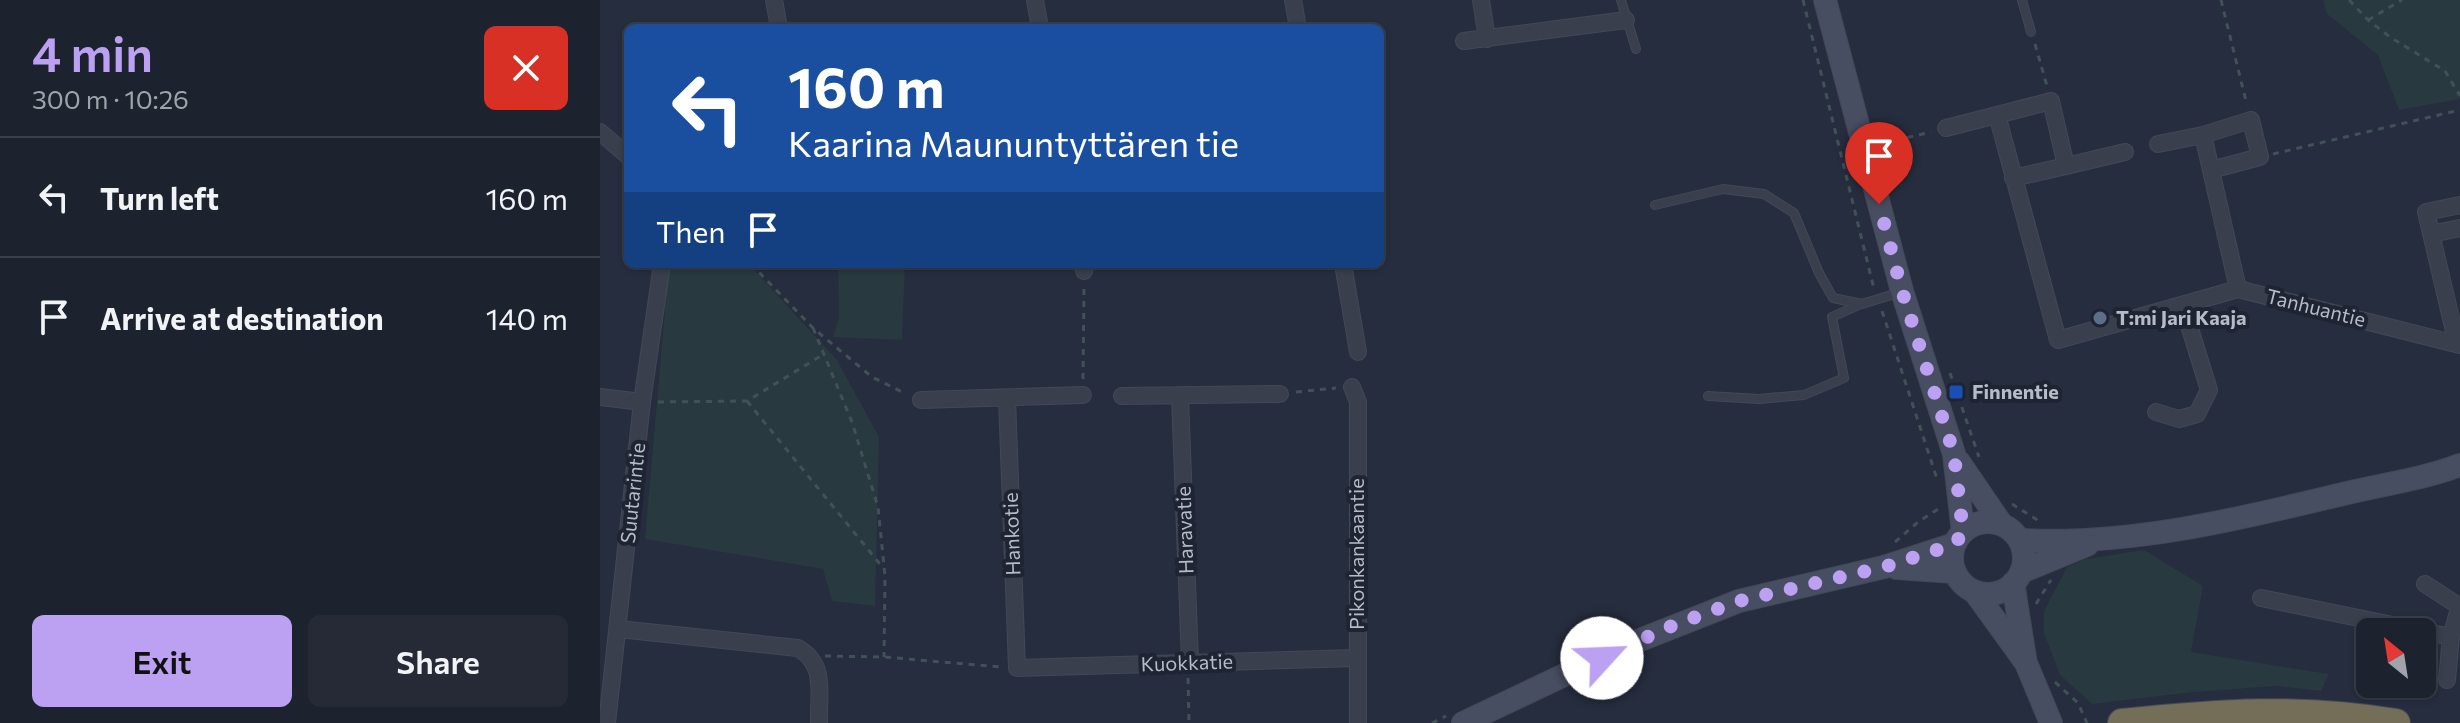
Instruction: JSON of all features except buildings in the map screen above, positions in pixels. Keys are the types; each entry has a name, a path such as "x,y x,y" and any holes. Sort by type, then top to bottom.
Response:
{"highway":[{"path":"2122,723 2284,711 2396,723"}],"main road":[{"path":"1825,0 1902,291 1954,454 1959,538 1952,553 1955,572 1974,591 2026,663 2051,723"},
{"path":"1954,454 2002,525 2019,540 2051,551"},
{"path":"1974,591 1995,593 2051,551 2099,540 2180,530 2460,465"},
{"path":"1463,723 1630,644 1739,601 1884,567 1959,538 1981,523 2002,525"},
{"path":"2019,540 2023,551 2017,578 2026,663"},
{"path":"1884,567 1955,572"}],"street":[{"path":"774,0 778,24"},
{"path":"1035,0 1039,24"},
{"path":"1293,0 1297,24"},
{"path":"1481,0 1487,39"},
{"path":"1464,41 1626,20"},
{"path":"1946,128 2051,101 2066,166"},
{"name":"Tanhuantie","path":"1997,115 2058,340 2238,289 2459,344"},
{"path":"2158,144 2203,135 2251,120 2260,157 2211,170"},
{"path":"600,132 624,153"},
{"path":"2203,135 2238,289"},
{"path":"2013,178 2125,152"},
{"path":"2459,344 2426,212 2460,205"},
{"path":"2431,234 2460,228"},
{"name":"Suutarintie","path":"607,723 606,681 619,629 642,402 661,268"},
{"path":"1344,268 1358,352"},
{"path":"2156,412 2179,419 2197,414 2209,390 2183,306"},
{"name":"Pikonkankaantie","path":"1352,387 1358,402 1358,723"},
{"path":"1122,396 1280,394"},
{"path":"921,400 1083,395"},
{"path":"600,397 642,402"},
{"name":"Haravatie","path":"1180,397 1190,662"},
{"name":"Hankotie","path":"1007,399 1017,668"},
{"path":"2425,584 2460,606 2451,637 2447,680"},
{"path":"2261,598 2451,637"},
{"path":"619,629 798,648 811,656 818,667 819,723"},
{"name":"Kuokkatie","path":"1017,668 1357,658"}],"lane":[{"path":"1621,0 1636,49"},
{"path":"2022,0 2031,32"},
{"path":"1655,205 1723,189 1764,194 1794,213 1833,298 1862,304"},
{"path":"1708,396 1759,399 1804,395 1844,378 1832,317 1902,291"}],"path":[{"path":"1803,0 1878,298 1937,480"},
{"path":"2221,0 2251,120"},
{"path":"2349,0 2390,37 2445,71 2460,96"},
{"path":"2368,20 2402,0"},
{"path":"2031,32 2051,101"},
{"path":"2260,157 2460,110"},
{"path":"1882,144 1946,128"},
{"path":"755,268 813,328 872,377 921,400"},
{"path":"1083,395 1084,268"},
{"path":"813,328 852,422 878,507 884,569 884,657"},
{"path":"642,402 747,401 824,354"},
{"path":"1946,364 1980,459"},
{"path":"1280,394 1352,387"},
{"path":"747,401 884,569"},
{"path":"2008,502 2047,525 2051,579 2033,610"},
{"path":"811,656 884,657 1017,668"},
{"path":"1189,723 1190,662"},
{"path":"2049,672 2054,681 2078,703 2087,723"}],"shaded area":[{"path":"2323,0 2460,0 2460,99 2399,110 2378,55 2327,14"},
{"path":"669,268 753,268 837,360 879,437 875,606 832,601 823,569 645,539"},
{"path":"838,268 905,268 902,340 833,337 839,317"},
{"path":"2144,550 2203,586 2191,652 2329,674 2321,691 2276,686 2092,704 2060,675 2044,633 2044,611 2067,567 2086,559"}],"place":[{"name":"T:mi Jari Kaaja","path":"2100,318"},
{"name":"Finnentie","path":"1956,392"}],"route":[{"path":"1602,658 1669,627 1739,601 1884,567 1955,544 1963,532 1954,454 1902,291 1879,204"}]}
